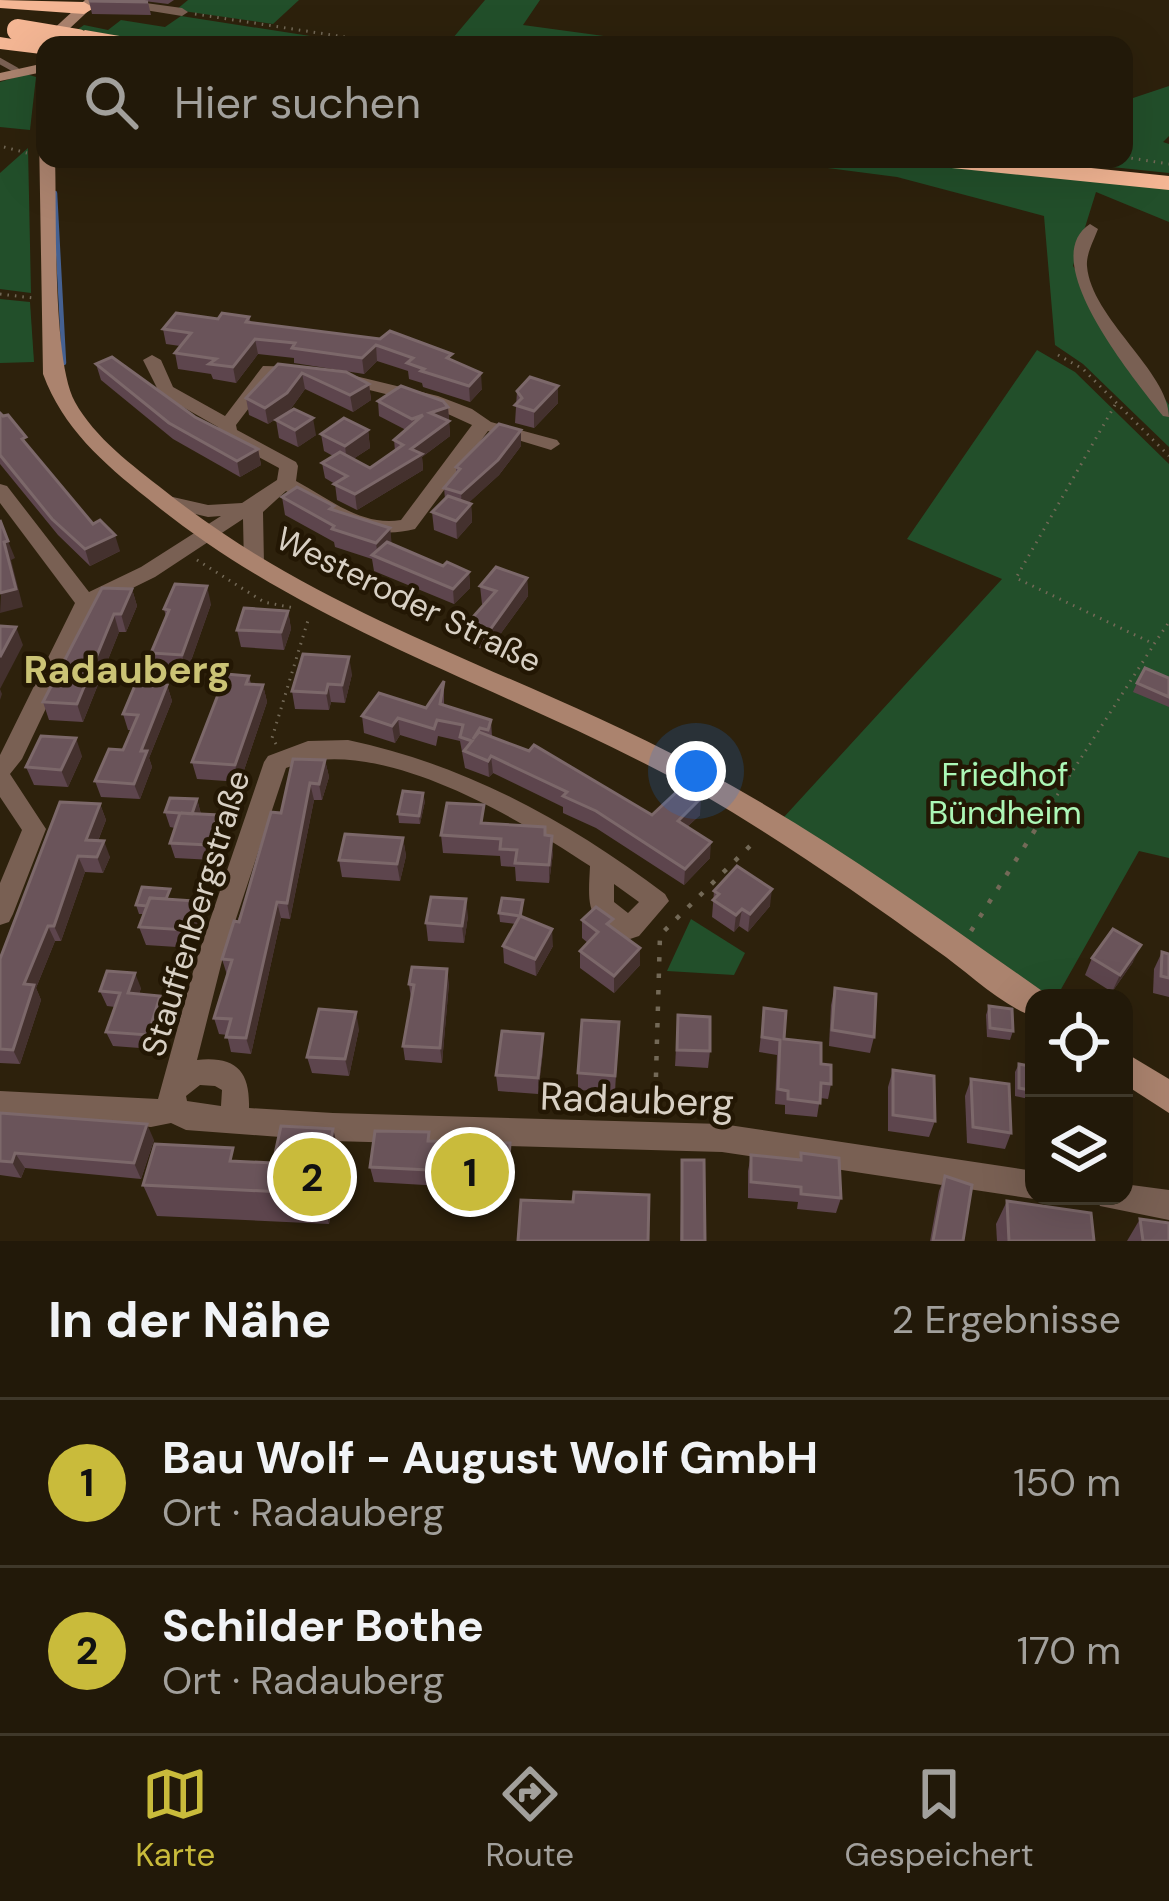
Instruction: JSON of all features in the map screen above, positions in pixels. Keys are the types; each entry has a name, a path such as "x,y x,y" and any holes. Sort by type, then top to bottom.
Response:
{"highway":[{"path":"0,2 89,4"},
{"path":"8,29 36,55"},
{"path":"8,29 60,36"},
{"path":"1039,168 1133,168 1169,180"},
{"path":"1044,168 1051,169"}],"street":[{"path":"64,36 89,4 139,3 182,12"},
{"name":"Westeroder Straße","path":"47,168 53,374 72,416 164,501 254,566 366,626 626,741 774,824 1025,997"},
{"path":"1090,229 1079,266 1085,283 1140,377 1169,412"},
{"path":"152,360 166,390 227,425"},
{"path":"0,914 34,829 0,774 86,602 211,537 278,489 289,466 228,433 227,425 269,370 322,371 368,387 415,394 482,423 551,444"},
{"path":"278,489 368,526 394,530 408,525 482,423"},
{"path":"0,490 86,602"},
{"path":"164,501 208,511 249,509"},
{"path":"249,509 254,566"},
{"name":"Stauffenbergstraße","path":"177,1095 209,961 276,762 285,755 302,750 409,760 512,808 604,861"},
{"name":"Radauberg","path":"0,1104 151,1114 177,1095 191,1072 224,1073 236,1084 235,1120"},
{"path":"1133,1072 1169,1098"},
{"name":"Radauberg","path":"177,1095 186,1117 722,1138 1025,1184"},
{"path":"1133,1200 1169,1205"}],"lane":[{"path":"0,61 8,73"}],"path":[{"path":"182,12 338,36"},
{"path":"4,147 25,150 32,159"},
{"path":"1133,168 1169,164"},
{"path":"0,294 40,298"},
{"path":"1058,355 1083,369 1169,456"},
{"path":"1115,405 1016,578 1154,644"},
{"path":"195,559 265,602 310,614 272,738 285,755"},
{"path":"959,950 1169,622"},
{"path":"654,1137 660,935 774,824"}],"green space":[{"path":"188,0 299,0 273,24 176,10"},
{"path":"485,0 540,0 523,25 604,36 455,36"},
{"path":"181,16 310,36 116,36 84,30 69,36 84,25 108,30 121,20 165,27"},
{"path":"26,74 36,77 30,130 0,127 0,82"},
{"path":"1169,86 1169,136 1163,142 1169,144 1169,173 1121,168 1133,168 1133,98"},
{"path":"28,148 31,293 0,289 0,173"},
{"path":"828,168 986,168 1169,187 1169,222 1096,192 1073,266 1169,405 1169,447 1083,364 1055,345 1044,216 897,177"},
{"path":"0,299 30,302 34,362 0,363"},
{"name":"Friedhof Bündheim","path":"1037,350 1075,372 1169,464 1169,858 1139,851 1061,989 1031,989 784,817 1002,579 907,539"},
{"path":"691,919 745,953 734,975 667,971"}],"building":[{"path":"176,313 218,319 222,313 249,317 246,322 380,339 390,331 452,354 447,358 481,373 469,386 421,371 424,369 407,363 413,358 376,345 362,358 255,339 233,367 209,364 216,359 175,353 191,333 163,329"},
{"path":"112,357 195,417 258,449 237,461 169,423 96,364"},
{"path":"278,364 346,372 369,384 350,395 302,373 287,393 265,408 246,398"},
{"path":"530,377 558,386 534,411 515,405 522,398 517,391"},
{"path":"401,386 443,401 448,407 430,413 449,421 411,449 422,454 355,494 334,484 347,476 322,463 340,452 370,468 403,445 394,440 423,415 412,419 378,401"},
{"path":"294,409 313,418 295,430 276,420"},
{"path":"0,413 8,415 26,437 22,439 93,524 100,520 115,535 85,549 52,519 0,455"},
{"path":"344,418 368,430 345,446 321,434"},
{"path":"499,424 521,430 498,460 461,493 444,488 460,469 456,467"},
{"path":"297,487 334,506 330,509 390,528 376,543 332,529 334,526 282,497"},
{"path":"448,496 471,504 456,521 432,512"},
{"path":"0,520 16,589 0,593"},
{"path":"387,542 469,572 453,589 372,555"},
{"path":"496,567 527,578 487,634 466,625 496,591 480,586"},
{"path":"175,584 207,586 182,655 151,653 169,610 164,609"},
{"path":"102,588 132,589 121,614 114,614 77,704 43,702"},
{"path":"244,608 288,611 281,632 237,630"},
{"path":"0,626 16,627 0,657"},
{"path":"303,654 349,657 342,685 328,684 326,693 292,691"},
{"path":"1145,668 1169,678 1169,697 1137,683"},
{"path":"226,674 249,676 246,684 263,685 235,765 192,762"},
{"path":"444,681 440,704 491,720 488,730 480,728 473,739 479,732 529,751 534,745 652,815 683,786 701,798 678,821 711,842 685,869 596,811 563,796 567,792 491,756 488,761 464,751 472,741 460,737 463,725 437,720 434,729 398,718 392,726 362,716 379,693 426,708"},
{"path":"136,683 167,685 141,751 147,751 134,784 95,781 109,749 123,750 138,715 123,714"},
{"path":"41,736 76,738 61,770 26,767"},
{"path":"293,759 325,760 319,784 310,783 287,903 277,902 246,1038 226,1037 231,1019 214,1018 232,960 222,959 234,921 239,922 271,812 281,813"},
{"path":"403,791 423,793 419,816 398,814"},
{"path":"170,798 197,799 192,814 218,815 208,845 170,843 180,813 165,812"},
{"path":"60,802 100,804 86,840 104,841 97,857 78,856 54,926 48,926 24,984 34,985 13,1050 0,1049 0,959"},
{"path":"447,803 484,805 481,823 545,827 545,835 552,836 549,865 515,863 517,850 500,849 501,839 441,835"},
{"path":"345,834 403,838 397,864 339,860"},
{"path":"737,866 772,889 750,914 742,909 736,915 713,900 719,894 714,891"},
{"path":"142,887 170,889 166,899 150,898 147,906 136,905"},
{"path":"431,897 466,899 462,926 426,923"},
{"path":"150,898 196,901 186,930 139,927"},
{"path":"502,898 523,900 520,916 499,913"},
{"path":"596,907 613,919 607,924 640,948 614,976 580,951 598,932 582,920"},
{"path":"520,916 552,929 535,959 503,946"},
{"path":"1113,929 1141,945 1120,975 1092,958"},
{"path":"1162,952 1169,954 1169,978 1161,976"},
{"path":"412,967 447,969 440,1048 403,1046 414,985 409,984"},
{"path":"107,971 135,973 128,993 160,996 148,1035 106,1032 120,993 100,991"},
{"path":"835,988 876,994 874,1037 832,1030"},
{"path":"989,1006 1012,1009 1013,1031 990,1028"},
{"path":"764,1008 786,1011 784,1039 821,1043 821,1064 831,1065 831,1084 821,1083 820,1103 788,1099 788,1091 778,1089 780,1040 762,1037"},
{"path":"319,1009 356,1012 345,1059 307,1057"},
{"path":"678,1015 710,1017 710,1051 677,1050"},
{"path":"582,1020 619,1022 615,1076 578,1073"},
{"path":"502,1031 543,1034 538,1078 496,1075"},
{"path":"1019,1064 1025,1065 1025,1089 1019,1088"},
{"path":"893,1070 934,1076 935,1121 893,1115"},
{"path":"971,1079 1009,1084 1011,1133 973,1127"},
{"path":"0,1113 147,1124 134,1163 15,1153 12,1162 0,1161"},
{"path":"281,1126 333,1129 321,1194 143,1185 155,1144 233,1148 230,1161 273,1163"},
{"path":"375,1131 429,1132 428,1141 510,1143 508,1174 370,1167"},
{"path":"801,1153 839,1158 841,1198 801,1194 801,1187 751,1182 751,1155 801,1160"},
{"path":"682,1160 704,1160 705,1241 682,1241"},
{"path":"945,1176 972,1185 963,1241 933,1241"},
{"path":"574,1192 649,1195 648,1241 518,1241 521,1200 573,1202"},
{"path":"1007,1201 1091,1213 1094,1241 1009,1241"},
{"path":"1140,1219 1169,1223 1169,1241 1143,1241"}],"waterway":[{"path":"55,193 64,363"}],"place":[{"name":"Bau Wolf - August Wolf GmbH","path":"470,1172"},
{"name":"Schilder Bothe","path":"312,1177"}],"district":[{"name":"Radauberg","path":"127,669"}]}
